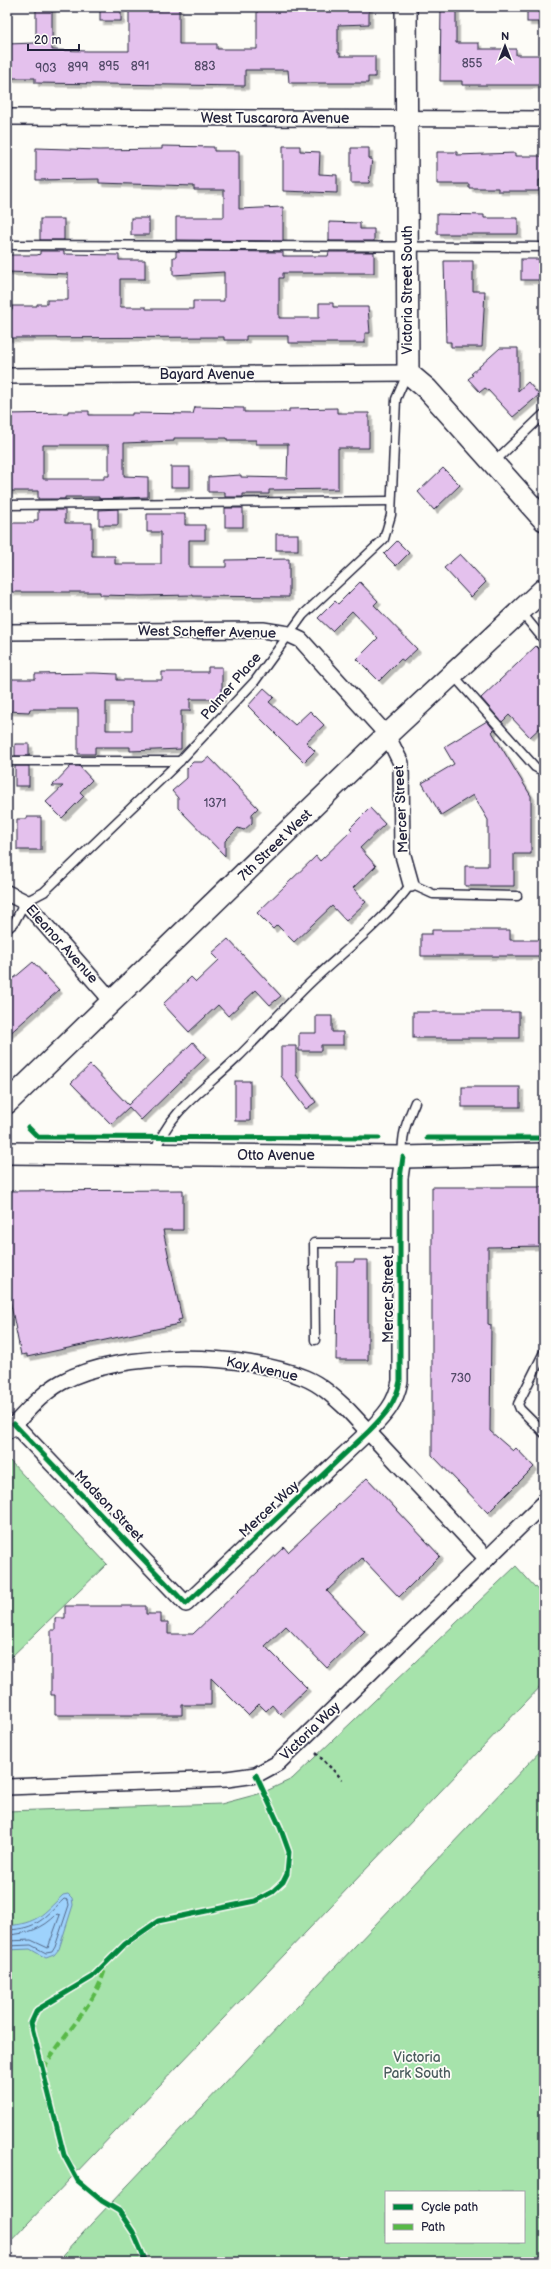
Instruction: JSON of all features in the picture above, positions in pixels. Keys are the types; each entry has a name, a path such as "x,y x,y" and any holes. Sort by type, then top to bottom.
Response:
{"street":[{"name":"Victoria Street South","path":"406,7 408,373 427,388 544,520"},
{"name":"West Tuscarora Avenue","path":"7,117 544,119"},
{"name":"Bayard Avenue","path":"7,376 408,373"},
{"name":"7th Street West","path":"7,1103 388,735 544,589"},
{"name":"West Scheffer Avenue","path":"7,632 263,630 288,634 301,640 388,735"},
{"name":"Mercer Street","path":"388,735 401,763 402,852 411,884"},
{"name":"Eleanor Avenue","path":"7,893 25,902 112,1001"},
{"name":"Otto Avenue","path":"7,1153 403,1157 544,1154"},
{"name":"Mercer Street","path":"369,1431 391,1408 397,1395 400,1381 400,1178 403,1157"},
{"name":"Kay Avenue","path":"11,1428 46,1393 62,1382 81,1374 133,1362 193,1358 246,1363 304,1378 324,1388 369,1431 487,1559"},
{"name":"Madson Street","path":"11,1428 186,1604"},
{"name":"Mercer Way","path":"186,1604 369,1431"},
{"path":"487,1559 544,1503"},
{"name":"Victoria Way","path":"7,1788 203,1781 256,1775 278,1763 487,1559"}],"lane":[{"path":"7,245 544,247"},
{"name":"Palmer Place","path":"25,902 44,892 180,761 255,681 303,615 384,539 391,515 396,399 408,373"},
{"path":"494,462 544,414"},
{"path":"7,505 391,502"},
{"path":"520,612 544,640"},
{"path":"453,675 535,767 544,772"},
{"path":"7,761 180,761"},
{"path":"154,1155 160,1137 177,1113 236,1059 309,984 394,906 411,884 433,894 517,896"},
{"path":"7,929 14,923 25,902"},
{"path":"403,1157 402,1141 404,1130 415,1102"},
{"path":"314,1340 314,1243 400,1243"},
{"path":"544,1352 518,1404 544,1433"}],"path":[{"path":"316,1753 342,1779"}],"green space":[{"path":"10,1461 107,1564 7,1661 7,1463"},
{"path":"516,1566 544,1597 544,1683 7,2245 7,1811 221,1804 262,1793 292,1779"},
{"name":"Victoria Park South","path":"544,1747 544,2262 57,2262 91,2224"}],"water":[{"path":"68,1894 72,1898 73,1905 59,1949 54,1955 46,1958 30,1949 7,1950 7,1926 26,1923 39,1917 63,1895"}],"building":[{"path":"36,7 52,7 52,50 129,51 129,10 162,10 162,7 179,7 179,44 217,44 217,49 257,49 257,7 369,7 369,24 338,25 338,53 340,53 340,56 375,56 375,77 368,77 368,83 289,83 288,70 245,70 245,86 35,83 35,78 7,78 7,44 36,43"},
{"path":"100,7 121,7 121,21 100,21"},
{"path":"441,7 456,7 456,43 479,43 479,49 516,49 516,55 544,55 544,85 462,85 462,81 440,81"},
{"path":"527,7 541,7 541,22 527,22"},
{"path":"162,146 214,147 214,151 239,151 239,209 283,207 283,241 176,240 176,217 224,217 224,190 194,190 194,186 99,183 99,179 36,180 36,148 99,150 162,149"},
{"path":"283,146 300,146 300,151 320,152 319,174 337,175 337,193 283,191"},
{"path":"351,148 369,148 369,159 372,159 369,183 351,183"},
{"path":"437,152 457,152 457,155 515,153 515,156 544,156 544,180 539,180 539,191 498,191 498,188 469,188 469,184 437,184"},
{"path":"437,214 484,215 484,218 518,218 518,234 437,234"},
{"path":"131,218 149,218 149,235 131,235"},
{"path":"40,219 64,219 64,240 40,240"},
{"path":"329,222 360,223 360,229 374,229 374,241 329,241"},
{"path":"40,251 64,251 64,254 119,255 119,260 145,260 145,279 120,279 120,307 146,307 146,309 193,309 193,301 224,301 224,272 173,275 173,257 176,257 176,251 283,252 283,256 328,256 329,252 374,252 374,273 283,273 283,278 279,278 279,318 319,318 319,303 333,303 333,307 368,307 370,333 365,333 365,343 288,343 288,336 246,336 246,340 224,340 224,337 7,338 7,310 12,310 12,306 37,306 37,304 47,304 47,300 68,300 68,274 7,272 7,255 37,255 40,254"},
{"path":"521,259 544,259 544,280 521,280"},
{"path":"444,261 473,261 473,291 485,291 482,347 451,347 451,342 446,342"},
{"path":"500,348 518,348 518,391 528,382 539,395 513,417 488,390 485,388 480,392 468,379 473,375 471,374"},
{"path":"195,407 244,408 244,412 289,412 289,409 337,408 337,413 369,413 369,448 338,448 338,489 269,490 269,494 243,494 243,497 225,497 225,492 208,492 208,477 241,475 241,477 287,478 288,444 256,444 256,440 227,440 227,438 174,438 174,441 124,443 124,476 148,477 148,497 99,499 99,497 65,497 65,499 38,499 38,491 7,491 7,414 68,413 68,411 89,411 89,415 132,415 132,413 193,414","holes":["43,445 109,445 109,476 104,476 104,479 43,479"]},
{"path":"171,467 190,467 190,487 171,487"},
{"path":"443,468 460,485 434,510 418,492"},
{"path":"225,508 243,508 243,527 225,527"},
{"path":"118,509 118,525 99,525 99,510"},
{"path":"38,510 65,510 65,523 92,523 92,556 115,556 115,564 161,564 161,532 147,532 147,514 185,514 185,525 205,525 205,540 189,540 189,567 226,567 226,560 289,559 289,597 193,595 140,596 100,595 100,592 11,592 11,588 7,588 7,523 34,523 34,520 38,520"},
{"path":"276,534 298,534 298,550 276,550"},
{"path":"397,541 409,553 396,566 384,554"},
{"path":"460,554 486,582 471,597 444,568"},
{"path":"360,582 378,601 374,605 417,649 404,661 401,659 379,681 357,659 378,638 352,611 332,631 318,618 335,601 338,604"},
{"path":"536,646 544,654 544,724 530,737 509,715 502,722 481,698"},
{"path":"208,667 222,667 222,699 190,699 190,711 181,711 181,749 130,751 130,747 95,747 95,754 78,754 78,709 30,709 29,712 7,711 7,679 35,679 35,674 94,673 117,674 117,680 162,680 162,672 208,672","holes":["106,702 132,702 132,730 106,730"]},
{"path":"264,688 274,697 269,702 295,725 310,711 324,725 306,742 315,751 304,762 248,706"},
{"path":"487,721 494,730 492,732 531,796 531,854 514,854 514,886 465,886 465,866 488,866 488,820 473,795 441,815 422,783 454,764 444,747"},
{"path":"15,744 29,744 29,756 15,756"},
{"path":"209,757 258,808 252,814 252,823 244,830 238,828 225,841 225,856 178,808 178,798 172,791 187,778 187,768 193,762 203,762"},
{"path":"15,766 29,766 29,786 15,786"},
{"path":"71,766 79,766 92,780 80,792 84,796 62,818 46,802 63,786 52,786"},
{"path":"370,808 385,824 360,848 376,866 353,888 366,902 346,921 332,906 294,942 277,925 273,929 257,913 316,856 320,861 352,830 350,828"},
{"path":"27,817 41,817 41,850 17,850 17,819 27,819"},
{"path":"432,930 510,930 510,940 544,940 544,956 421,956 421,934 432,934"},
{"path":"228,939 281,996 270,1005 256,990 228,1016 218,1005 189,1032 163,1004 191,977 196,982 219,960 212,953"},
{"path":"33,962 59,990 7,1036 7,984"},
{"path":"413,1012 519,1012 519,1038 413,1038"},
{"path":"316,1016 332,1016 332,1032 343,1032 343,1045 321,1045 321,1051 299,1051 299,1033 316,1033"},
{"path":"193,1042 206,1057 141,1120 129,1107 111,1124 71,1083 90,1065 128,1105"},
{"path":"281,1046 296,1046 296,1075 316,1102 306,1109 281,1076"},
{"path":"235,1081 250,1081 250,1121 235,1121"},
{"path":"462,1087 520,1087 520,1107 462,1107"},
{"path":"432,1187 544,1187 544,1246 488,1247 488,1324 491,1325 490,1431 513,1451 516,1448 534,1467 488,1513 432,1455"},
{"path":"183,1190 183,1230 163,1230 182,1319 178,1320 179,1324 27,1357 27,1354 21,1355 7,1285 7,1191"},
{"path":"354,1260 368,1260 368,1360 336,1360 337,1262 354,1262"},
{"path":"367,1478 440,1556 399,1597 362,1558 327,1591 365,1631 327,1668 286,1626 265,1646 307,1688 280,1714 272,1705 266,1711 259,1704 248,1715 211,1678 211,1705 182,1705 182,1715 55,1715 55,1695 51,1695 51,1630 55,1630 55,1618 65,1618 65,1606 146,1606 146,1614 161,1614 161,1622 168,1622 168,1634 193,1634 284,1547 288,1552"}],"marked path":[{"path":"43,2069 87,2007 101,1980 106,1966"}],"cycle path":[{"path":"28,1127 38,1137 379,1138"},
{"path":"427,1138 544,1138"},
{"path":"14,1424 186,1604 369,1431 385,1414 396,1396 400,1381 400,1178 403,1157"},
{"path":"146,2262 133,2232 119,2211 102,2201 78,2181 64,2155 31,2023 37,2010 92,1977 125,1944 158,1921 255,1901 272,1892 283,1882 287,1874 289,1852 280,1827 256,1775"}]}
